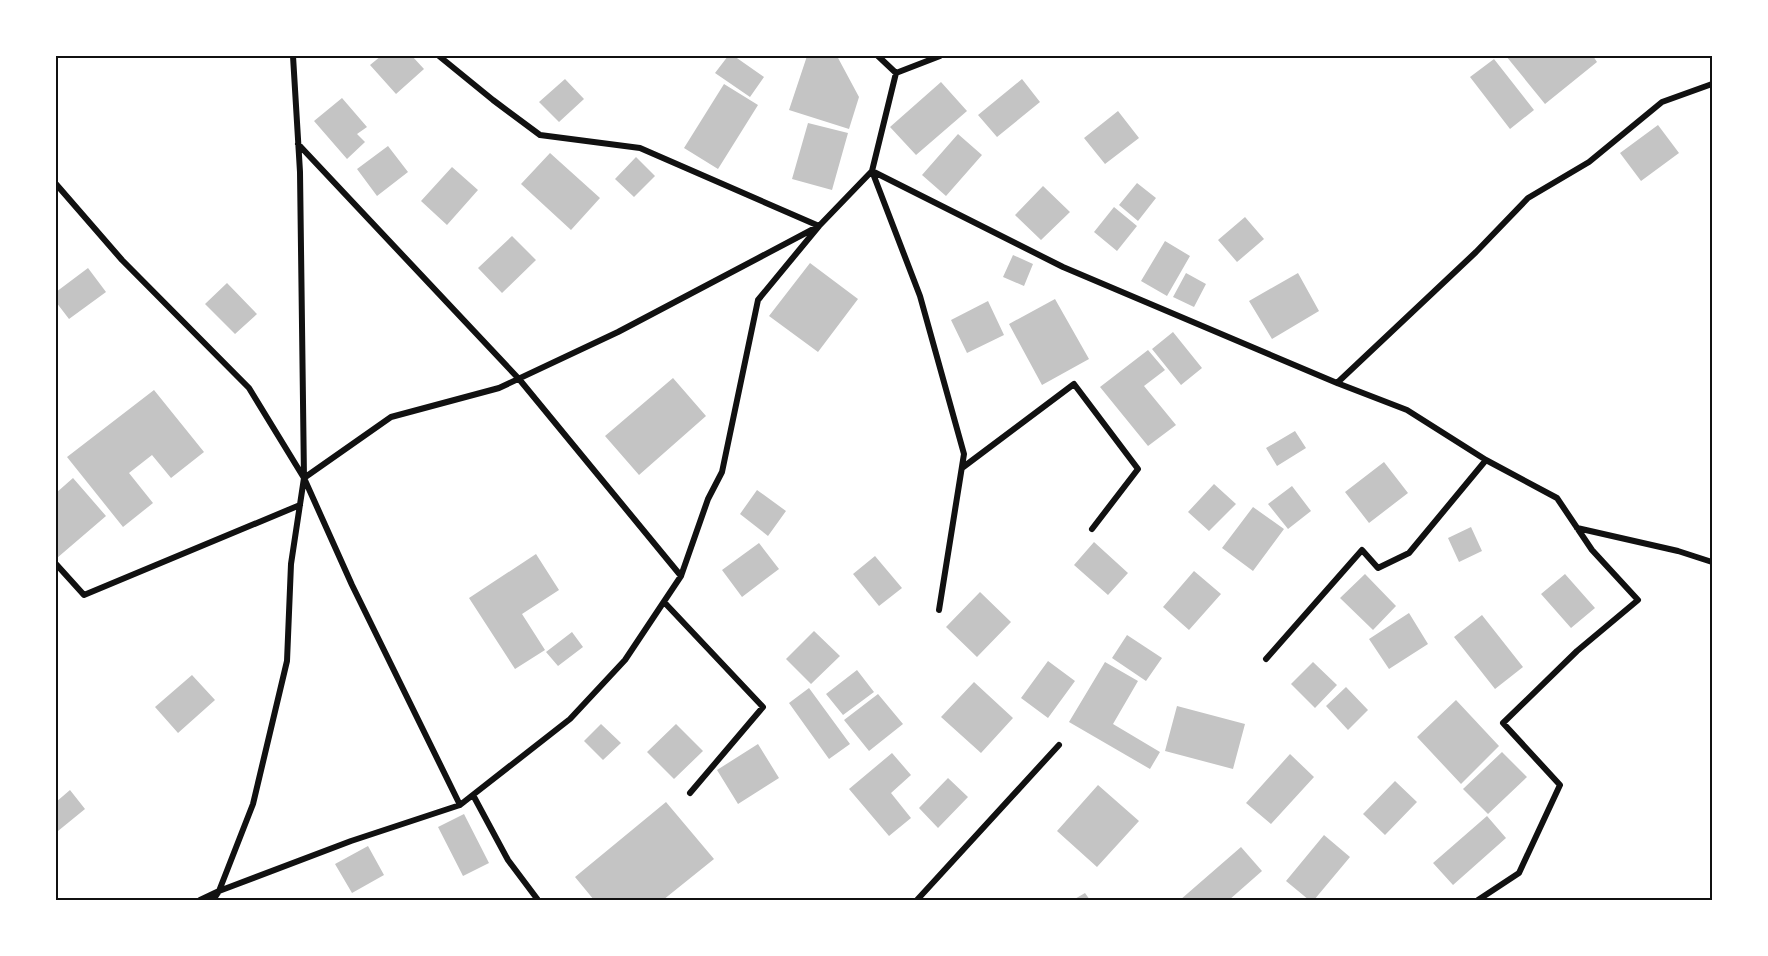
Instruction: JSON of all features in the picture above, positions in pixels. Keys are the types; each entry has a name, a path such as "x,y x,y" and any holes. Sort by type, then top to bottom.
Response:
{"street":[{"path":"213,900 219,891 253,804 287,661 291,564 304,478 298,144 293,56"},
{"path":"439,56 540,135 640,148 819,226"},
{"path":"878,56 896,73"},
{"path":"896,73 940,56"},
{"path":"200,900 351,841 460,805 570,719 625,660 681,576 708,499 722,472 758,300 819,226 872,171 896,73"},
{"path":"1337,383 1476,252 1528,198 1589,162 1662,102 1713,84"},
{"path":"298,144 519,379 681,576"},
{"path":"872,171 1063,267 1337,383 1407,410 1486,460 1557,498 1592,550 1638,600 1576,651 1503,723 1560,785 1520,873 1479,900"},
{"path":"872,171 920,296 964,454 939,610"},
{"path":"56,184 122,260 249,388 304,478 352,585 460,805"},
{"path":"304,478 391,417 499,388 618,332 819,226"},
{"path":"962,468 1074,384 1138,469 1092,529"},
{"path":"1266,659 1362,550 1378,568 1409,553 1486,460"},
{"path":"56,564 84,595 300,505"},
{"path":"1577,528 1678,551 1713,562"},
{"path":"664,602 763,707 690,793"},
{"path":"917,900 1059,745"},
{"path":"473,795 508,860 538,900"}],"building":[{"path":"381,56 412,56 424,69 396,94 370,65"},
{"path":"728,56 734,56 764,77 750,97 715,73"},
{"path":"807,56 837,56 859,97 849,129 789,110"},
{"path":"1506,56 1593,56 1597,62 1545,104"},
{"path":"1494,59 1534,110 1510,129 1470,77"},
{"path":"565,79 584,99 559,122 539,102"},
{"path":"1022,79 1040,102 997,137 978,115"},
{"path":"941,82 967,111 916,155 890,127"},
{"path":"724,84 758,105 718,169 684,148"},
{"path":"342,98 367,127 357,134 365,142 347,159 314,121"},
{"path":"1118,111 1139,138 1105,164 1084,138"},
{"path":"808,123 848,133 832,190 792,179"},
{"path":"1658,125 1679,153 1641,181 1620,153"},
{"path":"958,134 982,155 946,196 922,175"},
{"path":"388,146 408,172 377,196 357,169"},
{"path":"550,153 600,198 571,230 521,184"},
{"path":"636,157 655,176 634,197 615,179"},
{"path":"452,167 478,190 447,225 421,201"},
{"path":"1137,183 1156,198 1138,221 1119,205"},
{"path":"1043,186 1070,212 1041,240 1015,215"},
{"path":"1114,207 1137,226 1117,251 1094,232"},
{"path":"1245,217 1264,239 1237,262 1218,240"},
{"path":"512,236 536,260 502,293 478,268"},
{"path":"1165,241 1190,256 1167,296 1141,281"},
{"path":"1013,255 1033,264 1024,286 1003,277"},
{"path":"810,263 858,299 818,352 769,316"},
{"path":"88,268 106,292 69,319 56,302 56,292"},
{"path":"1186,273 1206,284 1194,307 1173,297"},
{"path":"1298,273 1319,311 1272,339 1249,301"},
{"path":"227,283 257,314 235,334 205,304"},
{"path":"1055,299 1089,359 1042,385 1009,324"},
{"path":"988,301 1004,335 967,353 951,320"},
{"path":"1173,332 1202,368 1181,385 1152,349"},
{"path":"1148,350 1165,370 1144,386 1176,425 1148,446 1100,387"},
{"path":"673,378 706,416 639,475 605,436"},
{"path":"154,390 204,452 171,478 152,455 129,473 153,503 123,527 67,457"},
{"path":"1295,431 1306,448 1277,466 1266,448"},
{"path":"1384,462 1408,493 1369,523 1345,492"},
{"path":"73,478 106,516 57,558 56,493"},
{"path":"1214,484 1236,504 1209,531 1188,512"},
{"path":"1292,486 1311,511 1288,529 1268,504"},
{"path":"757,490 786,511 768,536 740,514"},
{"path":"1253,507 1284,529 1253,571 1222,548"},
{"path":"1471,527 1482,551 1459,562 1448,538"},
{"path":"1094,542 1128,573 1108,595 1074,565"},
{"path":"759,543 779,569 742,597 722,570"},
{"path":"536,554 559,590 522,614 545,650 515,669 469,598"},
{"path":"875,556 902,588 879,606 853,574"},
{"path":"1194,571 1221,594 1189,630 1163,607"},
{"path":"1365,574 1396,606 1373,630 1340,598"},
{"path":"1565,574 1595,608 1571,628 1541,594"},
{"path":"980,592 1011,622 977,657 946,627"},
{"path":"1409,613 1428,644 1389,669 1369,639"},
{"path":"1482,615 1523,667 1495,689 1454,637"},
{"path":"814,631 840,656 811,684 786,659"},
{"path":"572,632 583,647 558,666 546,652"},
{"path":"1127,635 1162,658 1146,681 1112,658"},
{"path":"1048,661 1075,681 1048,718 1021,698"},
{"path":"1105,662 1138,681 1113,724 1160,752 1150,769 1069,722"},
{"path":"1313,662 1337,685 1315,708 1291,684"},
{"path":"857,670 874,692 843,715 826,694"},
{"path":"192,675 215,700 178,733 155,707"},
{"path":"974,682 1013,718 981,753 941,717"},
{"path":"1346,687 1368,710 1348,730 1326,706"},
{"path":"809,688 850,744 829,759 789,703"},
{"path":"878,694 903,724 869,751 844,720"},
{"path":"1456,700 1499,746 1461,784 1417,737"},
{"path":"1177,706 1245,724 1233,769 1165,751"},
{"path":"601,724 621,743 603,760 584,741"},
{"path":"676,724 703,751 674,779 647,752"},
{"path":"758,744 779,778 738,804 717,770"},
{"path":"1502,752 1527,777 1488,814 1463,789"},
{"path":"892,753 911,775 891,793 911,818 889,836 849,789"},
{"path":"1290,754 1314,777 1271,824 1246,803"},
{"path":"948,778 968,797 938,828 919,808"},
{"path":"1395,781 1417,802 1385,835 1363,814"},
{"path":"1098,785 1139,821 1097,867 1057,831"},
{"path":"70,790 85,809 58,831 56,802"},
{"path":"666,802 714,859 663,900 594,900 575,877"},
{"path":"464,814 489,863 463,876 438,827"},
{"path":"1487,816 1506,838 1453,885 1433,863"},
{"path":"1324,835 1350,857 1314,900 1309,900 1286,881"},
{"path":"368,846 384,875 352,893 335,864"},
{"path":"1241,847 1262,871 1229,900 1180,900"},
{"path":"1085,893 1090,900 1073,900"}]}
